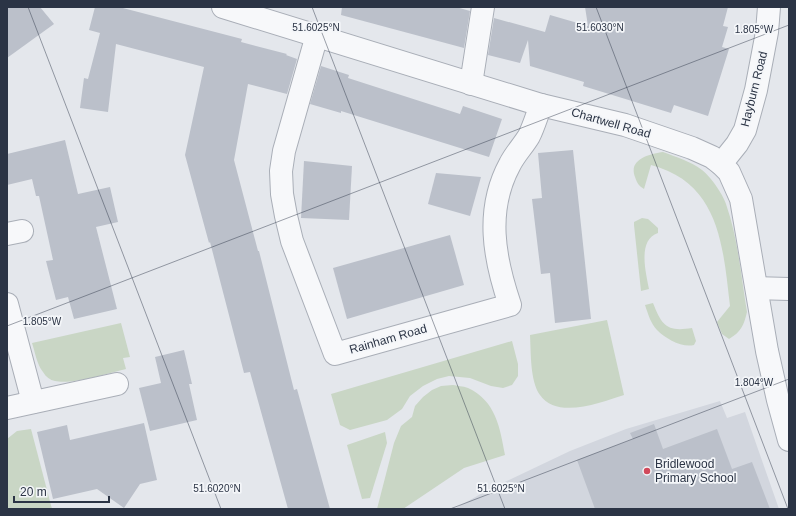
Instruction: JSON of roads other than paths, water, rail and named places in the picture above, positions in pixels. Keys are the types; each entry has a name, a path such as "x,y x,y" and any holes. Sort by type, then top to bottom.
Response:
{"street":[{"name":"Chartwell Road","path":"223,7 540,105 625,125 692,148 712,157 729,172 741,199 767,351 789,440"},
{"path":"471,84 483,7"},
{"name":"Hayburn Road","path":"721,164 737,144 745,130 756,90 768,32 769,7"},
{"name":"Rainham Road","path":"317,35 284,151 281,171 282,194 292,241 335,354 510,305 497,260 494,228 495,210 499,192 509,165 528,137 540,105"},
{"path":"757,288 789,289"},
{"path":"7,304 33,402"},
{"path":"7,408 117,384"}],"place":[{"name":"Bridlewood Primary School","path":"647,471"}]}
